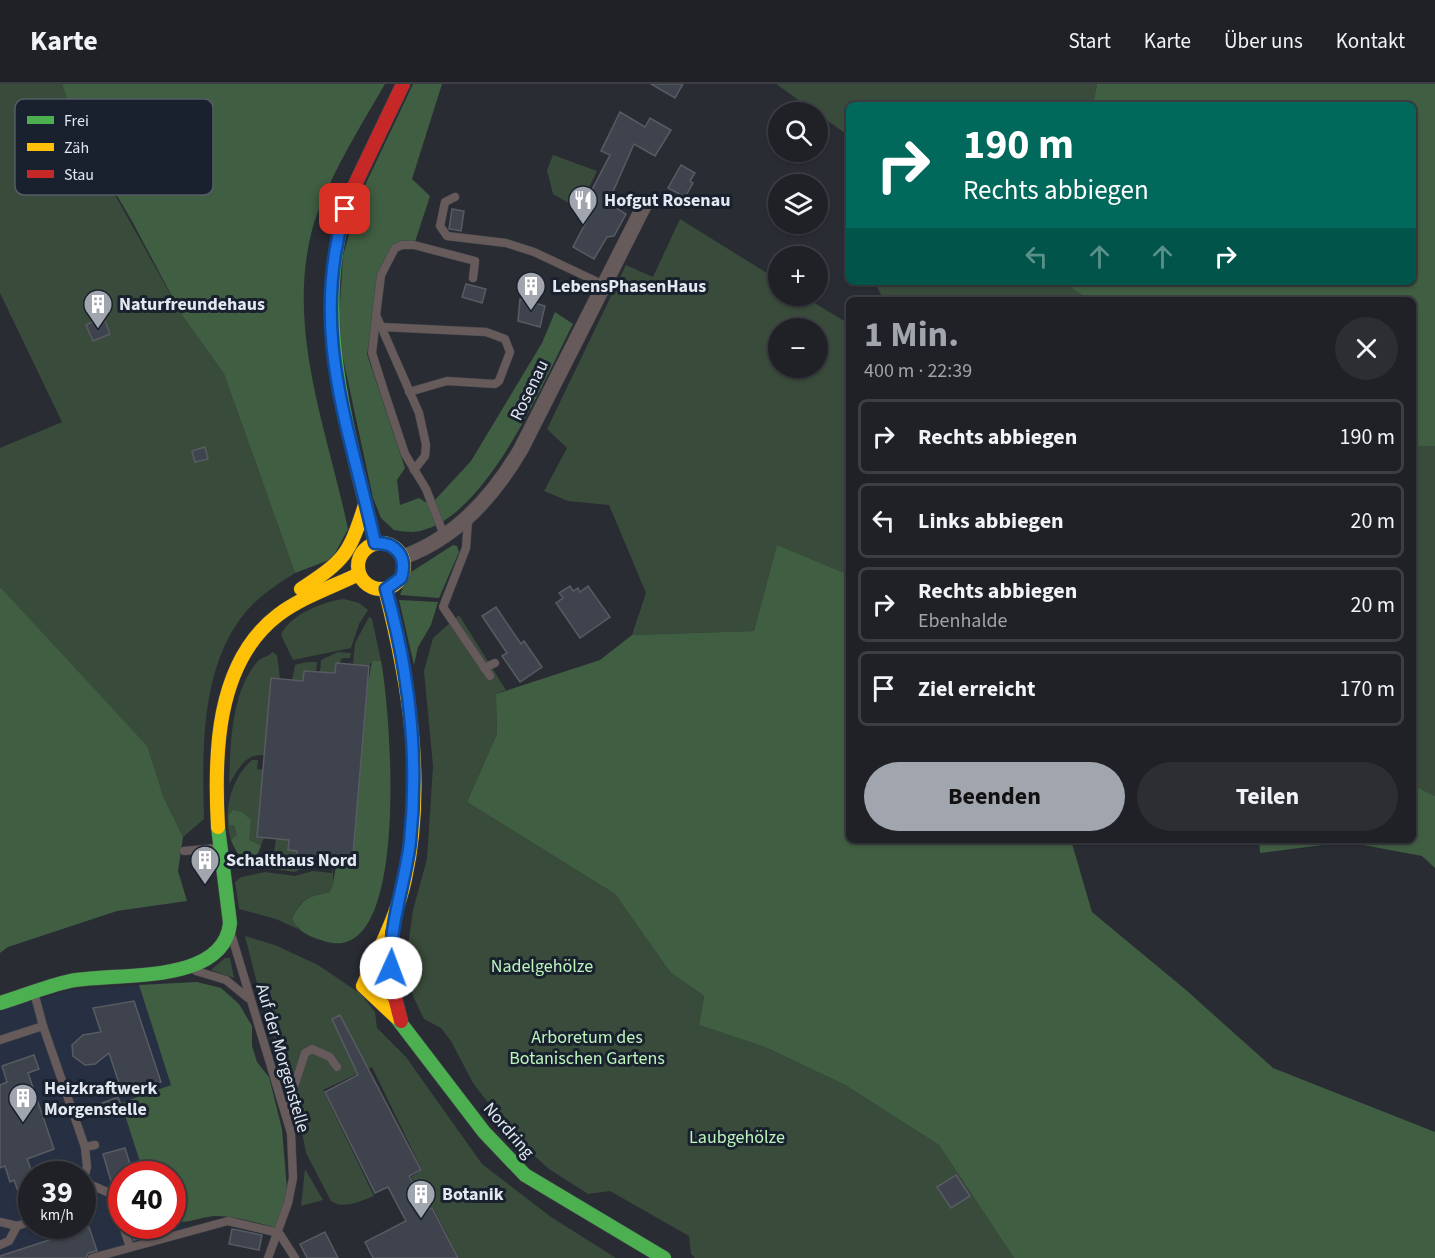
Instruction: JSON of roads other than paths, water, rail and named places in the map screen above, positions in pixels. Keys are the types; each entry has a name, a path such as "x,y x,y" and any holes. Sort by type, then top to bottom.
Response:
{"street":[{"path":"375,543 338,393 331,343 330,288 334,253 345,209 368,151 403,84"},
{"name":"Rosenau","path":"403,557 468,520 502,481 521,450 645,202"},
{"path":"0,1003 34,991 92,978 184,969 198,965 216,953 230,928 219,848 219,740 230,682 244,654 259,632 283,611 302,589 334,567 345,556 354,543 366,503"},
{"path":"375,543 389,544 403,557 401,578 386,589 368,585 359,574 358,566 362,552 375,543"},
{"path":"283,611 359,574"},
{"path":"386,589 405,679 414,761 409,844 393,919 391,982 401,1023"},
{"name":"Nordring","path":"393,919 363,986 401,1023 484,1132 525,1175 664,1258"}],"lane":[{"path":"455,196 445,202 442,212 440,225 447,236 506,243 534,252 603,285"},
{"path":"444,535 426,489 405,454 372,352 376,315 381,276 391,255 402,245 426,247 475,261 473,278"},
{"path":"376,315 419,413 426,445 425,456 414,470"},
{"path":"382,327 486,332 505,339 510,352 499,381 495,384 447,381 409,392"},
{"path":"468,520 466,549 443,608 490,676"},
{"path":"484,668 495,663"},
{"path":"184,851 219,848"},
{"name":"Auf der Morgenstelle","path":"230,928 249,999 286,1112 293,1151 293,1178 279,1233 268,1258"},
{"path":"184,969 226,980 249,999"},
{"path":"34,991 43,1026 85,1147 86,1161"},
{"path":"0,1040 43,1026"},
{"path":"286,1112 305,1053 312,1049 330,1057 337,1067"},
{"path":"85,1147 95,1145"},
{"path":"92,1258 228,1221 279,1233 295,1258"},
{"path":"0,1222 17,1226 9,1241 0,1245"},
{"path":"127,1239 130,1247"}],"place":[{"name":"Hofgut Rosenau","path":"583,226"},
{"name":"LebensPhasenHaus","path":"531,312"},
{"name":"Naturfreundehaus","path":"98,330"},
{"name":"Schalthaus Nord","path":"205,886"},
{"name":"Heizkraftwerk Morgenstelle","path":"23,1124"},
{"name":"Botanik","path":"421,1220"}],"park label":[{"name":"Nadelgehölze","path":"542,966"},
{"name":"Arboretum des Botanischen Gartens","path":"587,1047"},
{"name":"Laubgehölze","path":"737,1137"}]}
